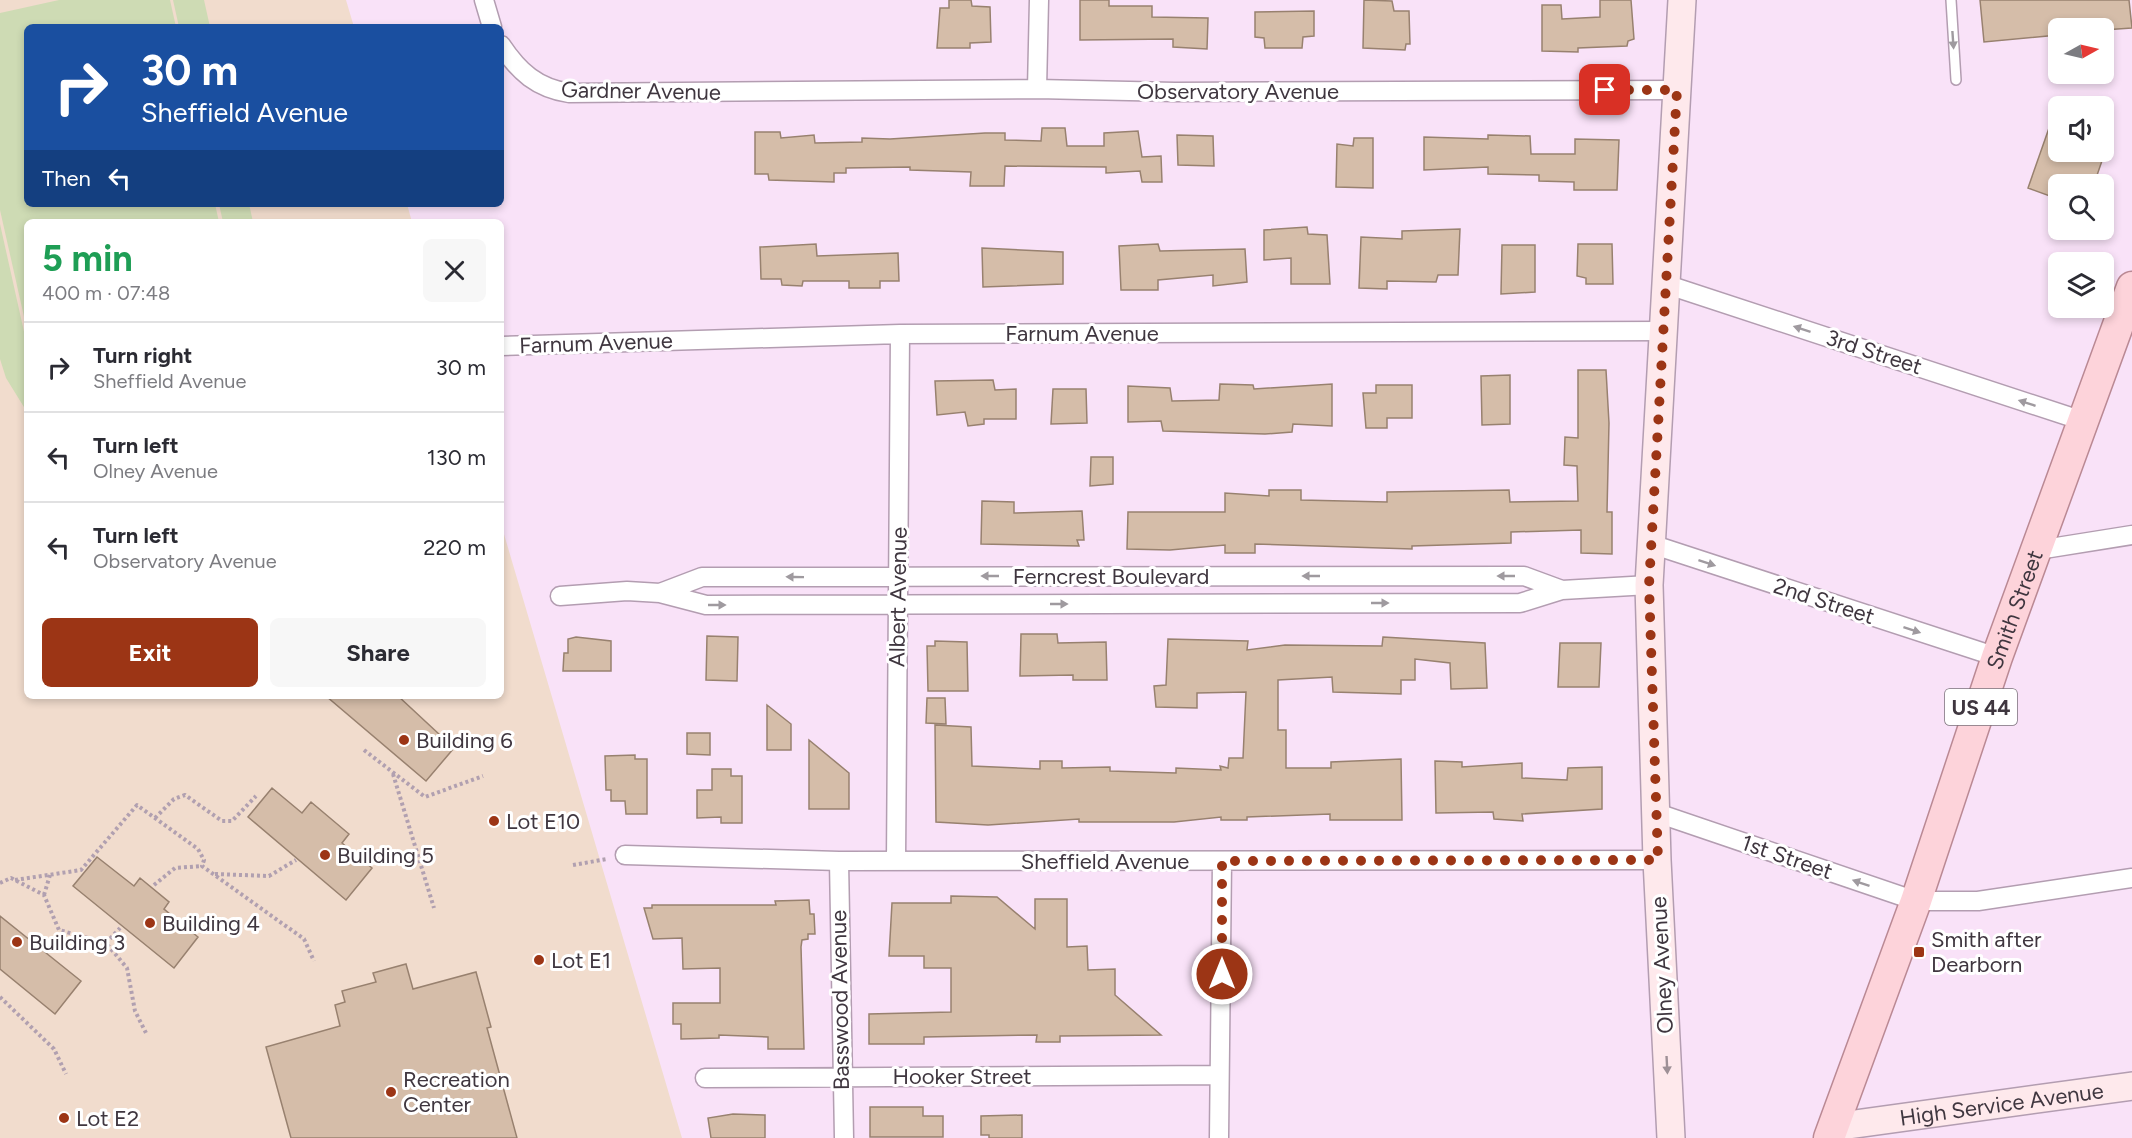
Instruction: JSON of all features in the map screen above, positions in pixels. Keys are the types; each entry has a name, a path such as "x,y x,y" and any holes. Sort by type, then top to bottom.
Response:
{"main road":[{"name":"Smith Street","path":"1831,1133 1916,901 1997,657 2038,550 2132,287"}],"street":[{"path":"483,0 491,24"},
{"path":"1037,89 1039,0"},
{"name":"Olney Avenue","path":"1671,1138 1658,860 1649,585 1682,0"},
{"name":"Gardner Avenue","path":"504,49 528,78 548,90 569,93 800,91"},
{"name":"Observatory Avenue","path":"800,91 1677,90"},
{"name":"3rd Street","path":"1665,284 2083,421"},
{"name":"Farnum Avenue","path":"504,346 900,334 1663,331"},
{"name":"Albert Avenue","path":"896,861 900,334"},
{"path":"2038,550 2132,535"},
{"name":"2nd Street","path":"1652,544 1997,657"},
{"name":"Ferncrest Boulevard","path":"660,593 702,577 1524,576 1562,590"},
{"name":"Ferncrest Boulevard","path":"560,596 627,591 660,593 706,605 1520,603 1562,590 1649,585"},
{"name":"1st Street","path":"1657,813 1916,901 1978,902 2132,878"},
{"name":"Sheffield Avenue","path":"625,855 839,861 1658,860"},
{"name":"Basswood Avenue","path":"839,861 844,1138"},
{"path":"1219,1138 1222,861"},
{"name":"Hooker Street","path":"705,1078 1219,1075"},
{"name":"High Service Avenue","path":"1831,1133 2132,1086"}],"lane":[{"path":"1951,0 1956,80"}],"path":[{"path":"364,750 425,797 483,776"},
{"path":"393,774 434,908"},
{"path":"155,818 174,800 185,795 222,821 232,821 256,796"},
{"path":"15,880 81,870 138,805 198,849 204,860 202,866"},
{"path":"573,865 625,855"},
{"path":"215,874 269,876 296,860"},
{"path":"154,885 176,868 202,866 304,939 314,961"},
{"path":"50,875 44,895 58,930 106,943 127,968 135,1011 147,1035"},
{"path":"0,883 11,878 44,895"},
{"path":"106,943 120,927"},
{"path":"0,996 54,1049 66,1074"}],"shaded area":[{"path":"0,0 346,0 353,24 24,24 24,207 408,207 411,219 24,219 24,699 504,699 504,534 682,1138 0,1138"}],"green space":[{"path":"59,0 170,0 175,24 24,24 24,207 216,207 218,219 24,219 24,317 0,210 0,13"},
{"path":"173,0 204,0 209,24 178,24"},
{"path":"220,207 250,207 252,219 222,219"},
{"path":"0,224 24,332 24,407 6,378 0,359"}],"building":[{"path":"949,0 971,0 972,6 990,7 991,42 970,43 970,48 937,48 940,8 949,8"},
{"path":"1080,0 1109,0 1109,6 1152,6 1152,17 1208,18 1207,49 1173,47 1173,39 1080,40"},
{"path":"1364,0 1392,1 1394,11 1409,11 1410,44 1406,44 1405,50 1363,48"},
{"path":"1600,0 1631,0 1634,39 1628,41 1627,46 1578,48 1578,52 1542,51 1542,5 1561,5 1562,19 1600,17"},
{"path":"1980,0 2129,0 2132,28 2114,29 2114,18 2048,18 2048,36 1984,42"},
{"path":"1314,11 1314,36 1303,37 1302,48 1265,48 1264,38 1255,37 1255,12"},
{"path":"1042,128 1065,128 1067,146 1104,146 1104,133 1138,131 1142,157 1161,156 1162,182 1142,182 1140,171 1106,173 1106,167 1005,166 1004,186 970,186 971,172 910,170 910,167 846,168 846,173 834,173 834,182 769,180 768,174 755,174 755,132 780,132 781,138 814,135 815,143 862,142 862,138 890,139 985,133 1005,133 1005,140 1041,141"},
{"path":"2048,131 2048,162 2102,162 2097,174 2048,174 2048,195 2028,188"},
{"path":"1177,135 1213,136 1214,166 1178,165"},
{"path":"1488,135 1530,136 1531,154 1575,154 1575,139 1619,140 1617,190 1574,190 1574,182 1539,181 1539,175 1488,174 1488,167 1424,170 1424,137 1488,139"},
{"path":"1354,138 1373,138 1373,188 1336,187 1337,144 1353,146"},
{"path":"1307,227 1308,234 1327,235 1330,284 1291,284 1291,258 1264,260 1264,230"},
{"path":"1460,229 1458,275 1438,275 1436,282 1387,281 1387,289 1359,288 1361,237 1402,239 1402,231"},
{"path":"816,244 817,256 898,253 899,281 880,281 880,288 849,288 849,281 803,281 802,286 782,285 781,279 761,279 760,247"},
{"path":"1158,244 1160,251 1245,249 1247,282 1213,286 1213,275 1158,280 1158,290 1121,290 1119,246"},
{"path":"1578,244 1612,244 1613,284 1586,284 1586,278 1577,276"},
{"path":"1502,245 1535,245 1535,292 1501,294"},
{"path":"982,248 1063,252 1063,284 983,287"},
{"path":"1578,370 1606,370 1609,423 1607,512 1612,512 1612,554 1581,553 1581,530 1511,532 1511,543 1412,546 1412,549 1255,544 1255,553 1225,553 1225,545 1170,550 1127,549 1128,512 1225,512 1225,493 1269,496 1269,490 1301,490 1301,500 1387,502 1387,492 1509,490 1510,502 1578,501 1577,466 1564,465 1565,437 1578,438"},
{"path":"1510,375 1510,424 1482,425 1481,376"},
{"path":"993,380 995,390 1016,389 1016,419 984,419 984,424 968,426 965,412 937,415 935,381"},
{"path":"1220,384 1253,385 1254,389 1332,384 1332,426 1293,424 1292,432 1265,434 1163,431 1161,421 1128,422 1128,386 1170,388 1172,401 1219,400"},
{"path":"1376,385 1412,385 1412,418 1387,418 1387,428 1366,428 1363,393 1376,393"},
{"path":"1053,389 1086,389 1087,423 1051,424"},
{"path":"1091,457 1113,457 1113,484 1090,486"},
{"path":"982,501 1014,502 1014,513 1082,511 1084,540 1077,540 1079,546 981,544"},
{"path":"1021,634 1057,634 1058,643 1106,642 1107,680 1073,680 1073,675 1020,676"},
{"path":"707,636 738,637 737,681 706,680"},
{"path":"576,637 611,641 611,671 563,671 564,653 568,653 568,639"},
{"path":"1383,637 1485,643 1487,688 1451,689 1450,663 1415,659 1415,680 1401,680 1401,694 1333,692 1332,677 1278,680 1278,730 1286,730 1286,768 1331,768 1331,762 1401,759 1402,820 1330,820 1330,814 1247,817 1247,820 1221,820 1221,817 1174,822 1079,822 1079,819 988,825 936,822 935,725 971,727 972,766 1040,769 1040,761 1062,761 1062,768 1110,767 1110,771 1176,773 1176,768 1221,770 1220,766 1228,768 1229,758 1243,758 1246,692 1197,693 1197,708 1156,707 1154,686 1166,685 1168,639 1248,641 1247,650 1285,645 1382,646"},
{"path":"935,641 967,642 968,691 928,691 927,646 935,646"},
{"path":"1560,643 1601,643 1599,687 1558,687"},
{"path":"927,698 945,698 946,724 926,723"},
{"name":"Building 6","path":"330,699 401,699 454,748 426,781"},
{"path":"767,705 791,724 791,750 767,750"},
{"path":"687,733 710,733 710,755 687,754"},
{"path":"809,740 849,773 849,809 809,809"},
{"path":"635,755 635,759 647,759 647,814 626,814 625,801 611,801 611,790 606,790 605,756"},
{"path":"1435,761 1462,762 1462,767 1522,763 1522,778 1567,780 1568,768 1602,767 1602,809 1522,814 1523,821 1494,819 1493,812 1436,813"},
{"path":"712,769 731,769 731,776 742,776 742,823 721,823 721,817 697,818 697,790 712,790"},
{"name":"Building 5","path":"272,788 302,813 311,802 349,834 342,843 372,868 346,900 248,817"},
{"name":"Building 4","path":"97,857 134,886 140,878 169,902 164,909 198,937 174,968 73,886"},
{"path":"951,896 997,897 1035,929 1035,899 1067,899 1067,947 1087,946 1088,970 1115,969 1115,995 1161,1035 1060,1036 1060,1042 1036,1042 1037,1035 924,1037 924,1044 869,1044 869,1014 951,1012 951,968 924,968 924,956 889,956 892,903 951,903"},
{"path":"809,900 810,914 814,914 815,934 808,934 808,939 802,940 801,947 804,1049 768,1049 768,1037 719,1035 719,1038 681,1039 681,1024 673,1024 673,1003 720,1003 720,968 683,969 682,938 653,939 644,908 652,908 652,905 776,905 775,901"},
{"name":"Building 3","path":"0,916 81,981 55,1014 0,969"},
{"name":"Recreation Center","path":"406,964 413,989 476,972 491,1027 487,1028 517,1138 291,1138 266,1047 340,1026 335,1005 345,1002 342,991 376,982 373,973"},
{"path":"870,1107 923,1107 923,1116 943,1116 943,1137 870,1137"},
{"path":"733,1114 765,1115 765,1138 711,1138 708,1118"},
{"path":"1022,1115 1022,1138 989,1138 989,1135 981,1135 981,1116"}],"place":[{"name":"Building 6","path":"404,740"},
{"name":"Lot E10","path":"494,821"},
{"name":"Building 5","path":"325,855"},
{"name":"Building 4","path":"150,923"},
{"name":"Building 3","path":"17,942"},
{"name":"Smith after Dearborn","path":"1919,952"},
{"name":"Lot E1","path":"539,960"},
{"name":"Recreation Center","path":"391,1092"},
{"name":"Lot E2","path":"64,1118"}],"route":[{"path":"1222,974 1222,861 1658,860 1649,585 1677,90 1605,90"}]}
